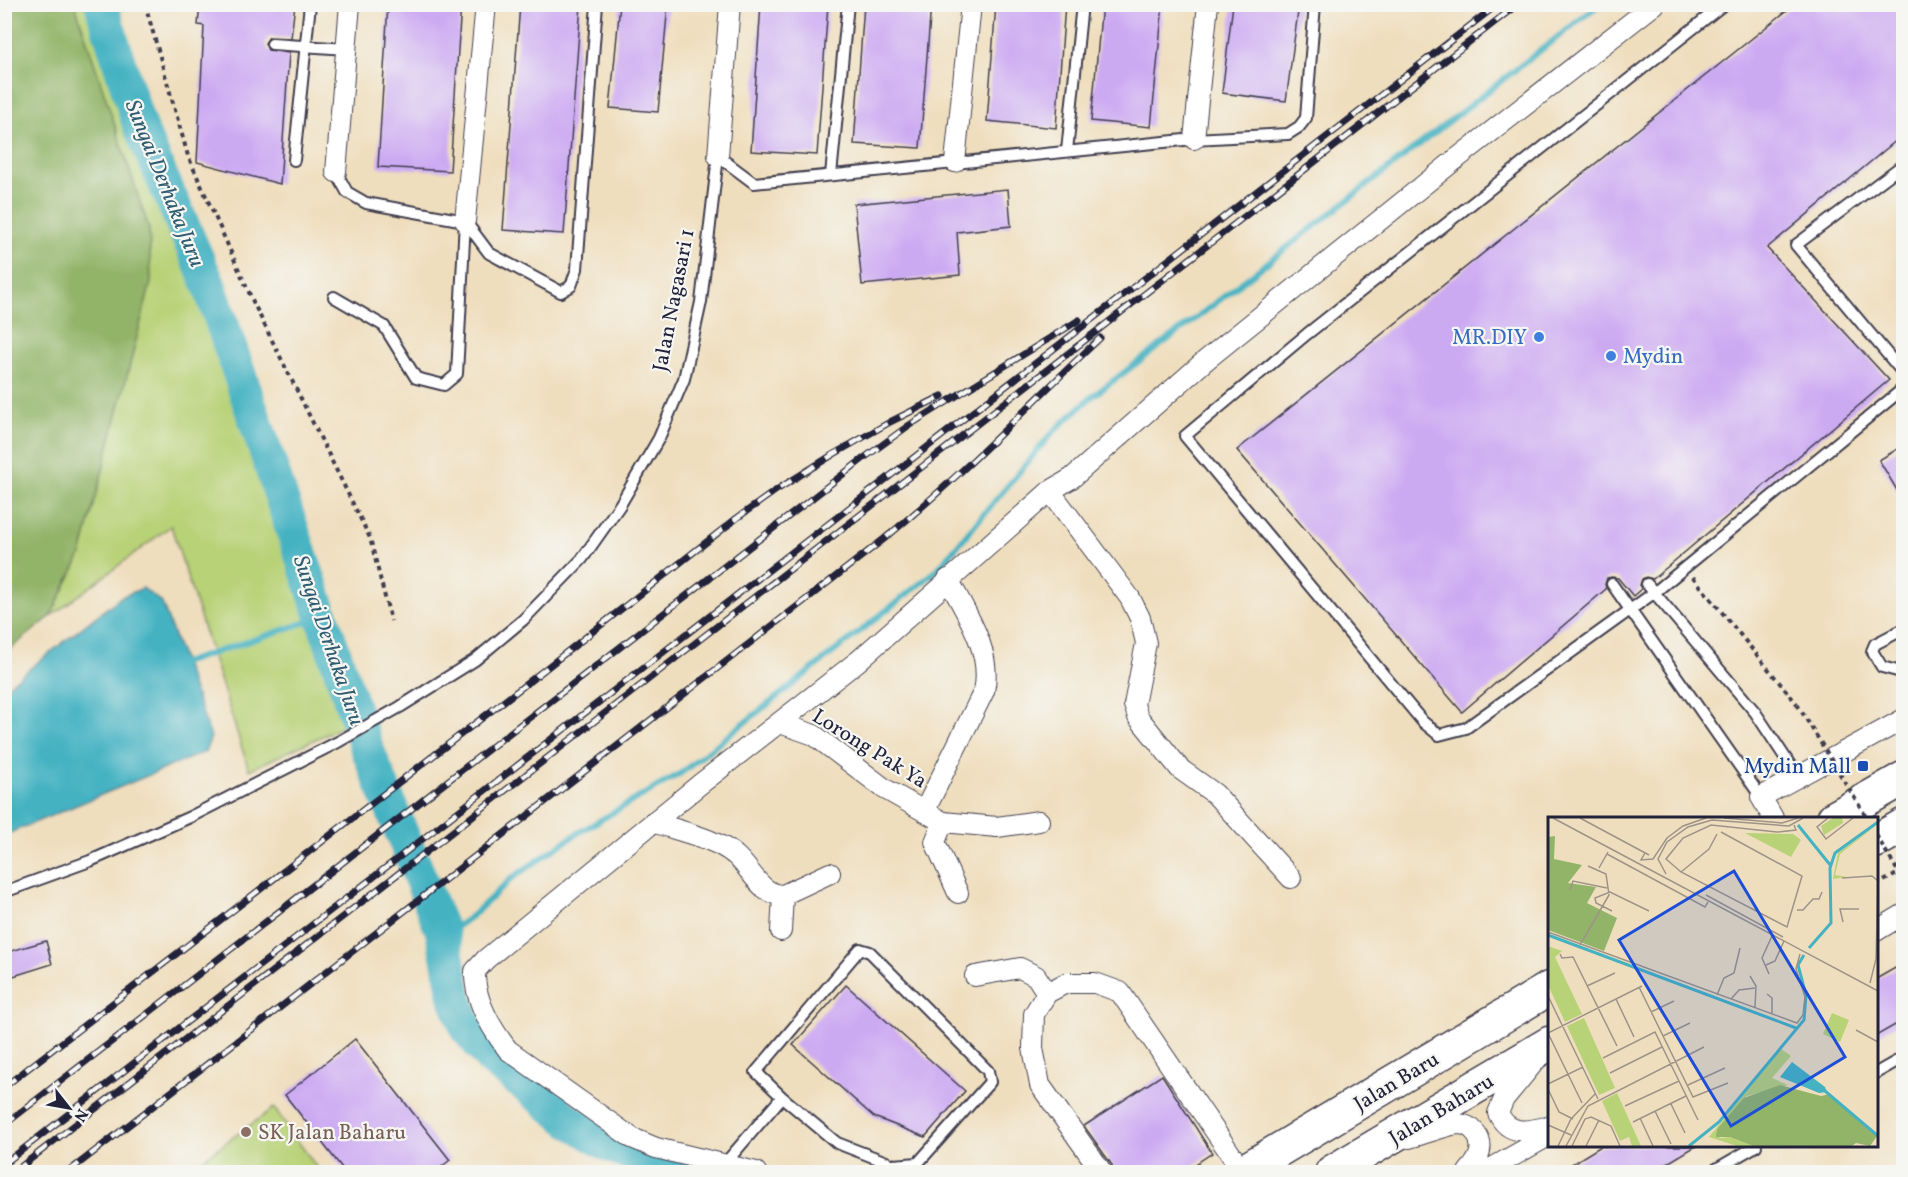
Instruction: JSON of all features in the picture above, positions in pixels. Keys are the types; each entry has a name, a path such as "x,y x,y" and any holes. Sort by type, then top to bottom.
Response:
{"highway":[{"path":"1837,817 1904,778"},
{"path":"1878,840 1904,825"},
{"name":"Jalan Baru","path":"1243,1172 1548,989"},
{"name":"Jalan Baharu","path":"1332,1173 1548,1045"}],"street":[{"path":"336,172 350,4"},
{"path":"465,220 486,4"},
{"name":"Jalan Nagasari 1","path":"718,156 730,4"},
{"path":"955,162 971,4"},
{"path":"1194,139 1208,4"},
{"path":"756,1173 722,1168 656,1149 632,1138 508,1050 494,1032 475,986 475,971 486,959 653,822 858,661 948,579 1050,491 1072,478 1206,360 1442,170 1655,4"},
{"path":"1050,491 1130,598 1140,618 1146,643 1134,705 1138,717 1180,769 1215,794 1291,878"},
{"path":"925,810 984,691 987,677 987,663 972,624 948,579"},
{"name":"Lorong Pak Ya","path":"780,723 814,735 885,789 943,822 997,827 1039,821"},
{"path":"1772,817 1761,797 1900,727"},
{"path":"653,822 716,843 735,855 764,888 776,895 783,895 830,873"},
{"path":"943,822 935,842 958,893"},
{"path":"781,931 783,895"},
{"path":"1878,930 1904,914"},
{"path":"975,976 1020,968 1036,976 1047,993"},
{"path":"1102,1173 1040,1085 1033,1048 1034,1014 1047,993 1066,983 1095,983 1120,993 1243,1172"},
{"path":"1548,1046 1504,1099 1498,1113 1503,1125 1513,1130 1533,1130 1548,1126"},
{"path":"1378,1147 1459,1124 1471,1128 1480,1139 1481,1150 1476,1163 1468,1173"},
{"path":"1485,1173 1548,1136"}],"lane":[{"path":"294,160 310,4"},
{"path":"336,172 347,192 366,203 465,220 489,253 561,292 571,286 577,269 597,4"},
{"path":"831,175 849,4"},
{"path":"1067,151 1082,4"},
{"path":"718,156 754,183 1194,139 1288,135 1299,128 1306,118 1315,4"},
{"path":"1724,4 1307,334 1185,436 1423,722 1439,735 1466,728 1630,608 1651,588 1685,567 1904,388"},
{"path":"272,44 346,49"},
{"name":"Jalan Nagasari 1","path":"4,892 90,861 190,817 338,742 400,707 475,660 523,620 582,559 620,505 654,448 684,379 701,302 718,156"},
{"path":"1904,164 1796,245 1904,374"},
{"path":"334,297 384,326 416,378 444,384 457,374 465,220"},
{"path":"1612,584 1761,797"},
{"path":"1651,588 1755,712 1798,777"},
{"path":"1904,628 1875,644 1872,651 1882,667 1904,671"},
{"path":"860,949 870,952 988,1071 990,1082 918,1162 894,1165 837,1143 782,1097 756,1072 860,949"},
{"path":"1878,1072 1904,1057"},
{"path":"722,1168 782,1097"},
{"path":"1711,1173 1754,1147"}],"path":[{"path":"145,4 188,156 255,306 370,538 392,621"},
{"path":"1685,567 1797,704 1866,817"},
{"path":"1878,838 1899,873 1878,884"}],"green space":[{"path":"5,4 75,5 149,229 151,282 81,555 50,617 5,653"},
{"path":"75,5 95,5 154,173 201,286 348,724 249,770 171,526 50,617 81,555 151,282 149,229"},
{"name":"SK Jalan Baharu","path":"274,1108 320,1172 185,1172"}],"water":[{"path":"143,588 162,603 211,737 205,752 5,835 5,688 121,597"}],"building":[{"path":"200,4 295,4 291,38 269,37 265,43 268,50 289,53 280,184 197,162 204,26 198,25"},
{"path":"388,4 461,4 450,171 378,167"},
{"path":"520,4 581,4 564,234 503,230"},
{"path":"620,4 668,4 658,112 610,108"},
{"path":"761,4 828,4 817,155 751,151"},
{"path":"864,4 931,4 920,148 854,144"},
{"path":"996,4 1065,4 1056,128 987,121"},
{"path":"1102,4 1163,4 1151,127 1091,121"},
{"path":"1233,4 1299,4 1286,101 1222,93"},
{"name":"Mydin","path":"1795,4 1904,4 1904,134 1767,248 1889,380 1653,579 1646,577 1642,579 1641,589 1633,596 1618,578 1607,578 1606,589 1462,712 1237,450"},
{"path":"1008,189 1011,226 957,232 960,275 862,285 854,204"},
{"path":"1904,445 1904,502 1879,460"},
{"path":"46,941 52,964 4,979 4,953"},
{"path":"1904,963 1904,1020 1878,1035 1878,978"},
{"path":"846,985 965,1091 925,1137 874,1117 793,1045"},
{"path":"355,1039 450,1160 434,1173 346,1173 285,1095"},
{"path":"1162,1075 1212,1153 1182,1173 1114,1173 1112,1165 1084,1126"},
{"path":"1599,1147 1694,1147 1651,1173 1557,1173"}],"waterway":[{"name":"Sungai Derhaka Juru","path":"101,4 139,125 209,285 366,746 442,931 456,1001 467,1029 492,1060 570,1121 607,1144 645,1162 682,1172"},
{"path":"442,931 452,930 473,915 512,878 578,833 681,773 936,571 1053,432 1089,399 1600,4"},
{"path":"177,665 322,617"}],"railway":[{"path":"4,1164 1498,4"},
{"path":"14,1172 1518,4"},
{"path":"4,1125 864,458 908,426 1079,320"},
{"path":"68,1172 884,539 967,466 1100,338"},
{"path":"4,1087 521,688 737,518 834,454 942,396"}],"place":[{"name":"MR.DIY","path":"1539,337"},
{"name":"Mydin","path":"1611,356"},
{"name":"Mydin Mall","path":"1863,766"},
{"name":"SK Jalan Baharu","path":"246,1132"}]}
